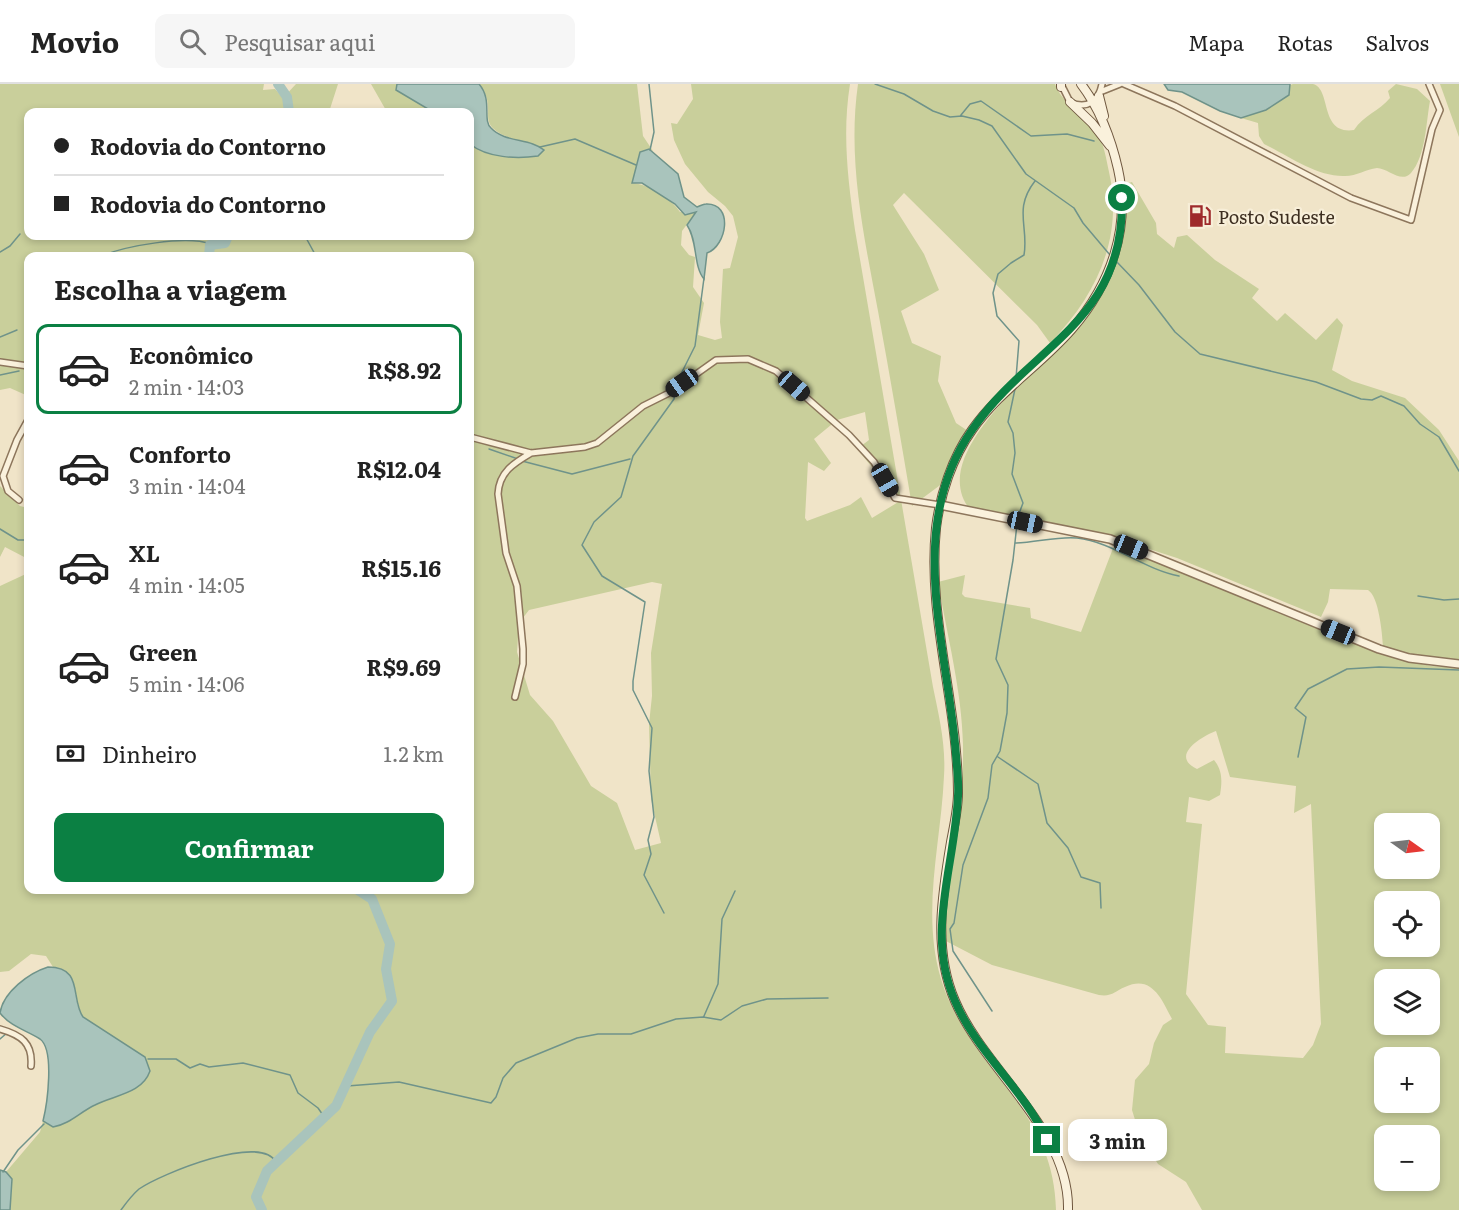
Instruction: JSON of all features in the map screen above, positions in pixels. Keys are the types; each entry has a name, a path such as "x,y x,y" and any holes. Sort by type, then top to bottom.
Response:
{"main road":[{"path":"1068,1210 1065,1180 1038,1119 990,1058 955,1001 941,954 943,894 958,796 952,705 933,574 940,505 952,466 971,431 992,405 1071,330 1096,298 1112,266 1122,213 1121,182 1097,97 1081,84"},
{"path":"1070,102 1092,123 1114,152"}],"street":[{"path":"1097,97 1102,84"},
{"path":"1061,85 1070,102 1082,106 1122,84 1175,106 1351,198 1411,220 1432,129 1440,110 1429,84"},
{"path":"474,438 531,453 562,451 597,443 643,406 670,392 716,360 748,359 776,371 849,435 874,462 895,498 1110,539 1379,650 1409,658 1459,664"},
{"path":"0,362 24,365"},
{"path":"19,500 4,485 3,472 24,428"},
{"path":"515,697 523,664 518,586 506,553 498,485 505,471 531,453"},
{"path":"0,1029 26,1041 31,1048 31,1066"}],"green space":[{"path":"0,84 264,84 263,90 275,89 283,98 296,84 338,84 330,108 24,108 24,240 474,240 474,146 486,153 516,157 519,141 494,129 488,117 488,102 479,84 637,84 643,136 653,151 649,149 638,160 632,183 659,193 680,212 697,211 682,231 681,245 689,255 695,257 693,287 704,303 698,335 715,340 722,338 720,322 723,269 730,268 738,237 733,216 708,192 685,164 674,140 671,123 677,124 693,99 691,84 850,84 846,139 855,230 943,742 944,776 932,903 935,954 941,979 954,1011 970,1039 1026,1115 1041,1143 1052,1174 1056,1210 10,1210 12,1179 6,1172 40,1132 43,1121 53,1127 64,1123 94,1105 136,1087 148,1077 142,1055 83,1017 72,980 62,969 53,967 46,956 31,954 9,971 0,972 0,586 24,575 24,894 474,894 474,252 24,252 24,394 10,388 0,390","holes":["865,412 869,440 857,449 900,501 872,518 861,497 850,505 807,521 805,518 808,462 824,471 831,463 814,439 837,420","652,582 662,584 651,653 652,696 649,724 651,799 661,843 635,850 617,803 591,786 553,721 530,695 517,652 519,623 529,610"]},
{"path":"371,84 397,84 396,90 426,108 385,108"},
{"path":"858,84 1055,84 1063,98 1097,132 1106,156 1113,196 1113,220 1109,243 1093,286 1081,306 1050,343 1037,325 904,193 893,205 924,254 939,290 901,311 912,343 941,356 938,381 956,423 968,431 943,483 912,506 859,198 855,141"},
{"path":"1313,84 1319,88 1331,119 1343,130 1354,130 1362,120 1390,98 1388,91 1396,84 1417,89 1430,101 1423,148 1416,166 1411,173 1403,177 1377,168 1349,176 1335,175 1303,165 1264,144 1259,136 1258,123 1241,118 1266,110 1289,95 1290,85"},
{"path":"1440,84 1459,84 1459,137"},
{"path":"1132,182 1156,223 1157,234 1174,248 1177,237 1187,235 1215,260 1259,289 1252,298 1277,321 1285,313 1316,340 1337,318 1343,325 1332,370 1352,381 1405,398 1439,430 1459,461 1459,663 1404,655 1383,646 1377,607 1368,590 1330,589 1328,602 1321,617 1177,558 1118,539 971,511 960,486 964,460 979,432 1001,403 1078,326 1094,306 1107,279 1117,247 1125,184"},
{"path":"0,486 20,506 24,507 24,557 5,547 0,557"},
{"path":"1115,543 1399,659 1431,666 1459,668 1459,1210 1202,1210 1186,1182 1158,1164 1140,1136 1132,1110 1135,1080 1149,1064 1154,1043 1163,1025 1172,1019 1155,991 1149,986 1134,984 1110,994 1099,995 992,965 944,940 944,918 957,832 963,745 957,684 938,582 965,575 962,594 965,597 1030,608 1031,618 1081,632","holes":["1216,731 1230,777 1296,786 1294,813 1311,804 1321,1024 1313,1045 1303,1058 1225,1053 1226,1027 1208,1025 1186,994 1202,824 1186,822 1189,797 1209,801 1220,795 1221,786 1220,772 1214,760 1197,769 1189,764 1186,758 1187,753 1196,742"]}],"water":[{"path":"397,84 479,84 486,96 487,120 491,128 503,136 538,146 544,150 538,156 512,157 493,155 477,149 474,147 474,108 426,108 396,90"},
{"path":"1164,84 1290,84 1289,95 1266,110 1241,118 1220,111 1182,92 1168,90"},
{"path":"649,149 678,174 684,197 697,207 705,204 715,206 721,210 724,217 723,234 714,249 707,253 704,279 698,267 693,238 687,225 696,212 685,215 675,204 642,183 632,183 640,152"},
{"path":"48,967 59,968 67,972 74,985 83,1017 145,1057 150,1071 141,1085 53,1127 43,1121 49,1078 45,1045 40,1039 14,1025 0,1013 6,998 18,984"},
{"path":"0,1170 6,1172 12,1179 10,1210 0,1210"}],"waterway":[{"path":"278,84 287,97 288,108"},
{"path":"649,84 654,132 650,150"},
{"path":"875,84 904,94 933,111 950,117 962,116 979,120 992,126 1026,174 1074,208 1083,223 1110,255"},
{"path":"961,115 970,104 981,101 1031,136 1067,134 1094,141"},
{"path":"540,147 575,139 636,165"},
{"path":"1016,378 1019,341 997,316 993,293 998,274 1024,255 1023,209 1028,191 1035,181"},
{"path":"0,252 10,246 20,234"},
{"path":"209,252 210,245 225,243 226,240"},
{"path":"307,240 314,252"},
{"path":"115,252 171,241 211,244"},
{"path":"1115,260 1139,285 1175,332 1200,354 1316,382 1361,399 1372,400 1381,396 1404,406 1420,424 1439,437 1459,471"},
{"path":"676,384 695,346 704,278"},
{"path":"0,337 17,330"},
{"path":"0,375 19,371"},
{"path":"1015,389 1008,422 1013,433 1015,453 1012,474 1023,503 1017,519"},
{"path":"664,913 644,875 651,854 648,840 654,817 649,771 652,728 633,690 633,681 645,602 602,576 582,545 594,522 621,497 633,456 674,399 675,392"},
{"path":"489,449 518,459"},
{"path":"522,461 572,474 630,459"},
{"path":"992,1011 953,951 950,929 954,923 963,865 988,798 992,765 1000,751 1007,713 1008,685 996,659 1017,524"},
{"path":"0,529 18,540 24,540"},
{"path":"1015,543 1069,538 1090,540 1153,568 1179,576"},
{"path":"1418,596 1444,600 1459,599"},
{"path":"1298,757 1306,717 1295,708 1308,689 1347,669 1379,667 1459,670"},
{"path":"998,757 1038,784 1047,823 1068,848 1081,877 1100,883 1101,908"},
{"path":"704,1016 718,984 722,919 735,891"},
{"path":"262,1210 256,1197 267,1171 336,1106 370,1032 392,1001 386,969 390,944 372,899 364,894"},
{"path":"347,1086 399,1082 491,1103 496,1097 503,1078 516,1063 577,1038 598,1034 631,1034 676,1019 703,1017 721,1020 742,1006 767,999 828,998"},
{"path":"0,1039 7,1033"},
{"path":"148,1059 176,1059 190,1068 200,1064 209,1067 243,1063 290,1075 298,1093 318,1108 325,1118"},
{"path":"3,1172 18,1150 44,1124"},
{"path":"121,1210 136,1191 151,1182 210,1159 251,1152 266,1154 276,1162"}],"place":[{"name":"Posto Sudeste","path":"1200,216"}],"route":[{"path":"1047,1140 1038,1119 990,1058 955,1001 941,954 943,894 958,796 952,705 933,574 940,505 952,466 971,431 992,405 1071,330 1096,298 1112,266 1117,248 1122,198"}]}
